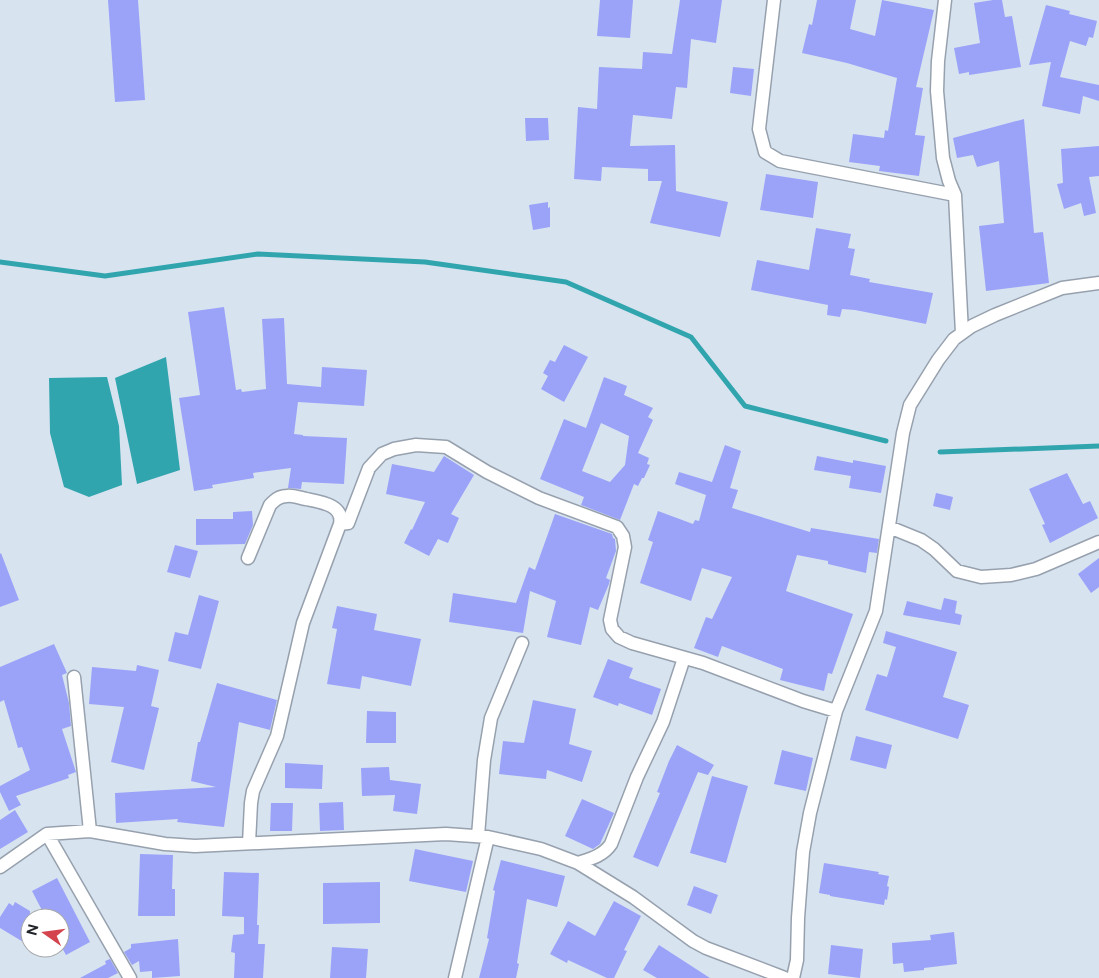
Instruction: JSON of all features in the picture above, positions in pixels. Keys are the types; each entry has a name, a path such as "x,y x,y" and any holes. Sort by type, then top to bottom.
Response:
{"street":[{"path":"774,0 759,129 765,152 780,161 955,195"},
{"path":"945,0 938,61 937,91 944,158 949,181 955,195 962,334"},
{"path":"793,978 797,960 803,852 810,813 836,711 876,611 903,433 910,405 938,360 954,339 972,326 1062,288 1099,283"},
{"path":"340,524 348,523 369,468 382,454 394,449 416,446 446,447 487,472 539,498 617,527 623,536 625,548 610,620 612,629 619,637 728,672 795,698 836,711"},
{"path":"248,558 268,511 276,499 287,496 328,504 339,511 340,524 303,623 277,736 253,791 249,842"},
{"path":"889,527 928,544 957,571 981,577 1036,569 1099,542"},
{"path":"454,978 483,836 484,760 490,718 522,642"},
{"path":"578,863 607,851 611,844 637,777 663,722 684,658"},
{"path":"74,677 90,831"},
{"path":"0,867 46,834 90,831 165,844 195,846 233,846 249,842 446,834 483,836 541,849 578,863 633,897 693,941 785,978"},
{"path":"46,834 130,978"}],"water":[{"path":"166,357 180,470 137,484 115,378"},
{"path":"107,377 119,426 122,485 89,497 64,487 50,433 49,378"}],"building":[{"path":"108,0 138,0 145,100 115,102"},
{"path":"600,0 633,0 630,38 597,36"},
{"path":"680,0 722,0 716,43 691,39 687,88 676,87 672,119 633,115 630,146 675,145 676,191 728,202 720,237 650,223 662,181 648,181 648,169 602,167 601,181 574,179 578,107 597,109 599,67 642,69 643,52 672,54"},
{"path":"817,0 856,0 850,29 875,36 882,0 934,10 916,87 923,88 915,135 925,136 919,176 879,171 880,166 849,162 853,134 884,138 885,130 888,131 897,78 847,63 802,53 809,24 812,25"},
{"path":"1002,0 1005,17 1012,16 1021,67 969,75 969,72 959,74 954,48 980,43 974,3"},
{"path":"1046,5 1070,11 1069,14 1097,21 1093,38 1089,37 1086,46 1070,41 1060,77 1099,85 1099,101 1083,96 1080,114 1042,106 1051,62 1029,65"},
{"path":"733,67 754,69 751,96 730,93"},
{"path":"525,118 548,118 549,140 526,141"},
{"path":"1024,119 1034,233 1043,232 1049,283 986,291 979,226 1004,223 999,161 977,167 973,155 957,158 953,138"},
{"path":"1099,146 1099,176 1089,177 1096,213 1084,216 1081,203 1064,209 1057,184 1063,183 1061,149"},
{"path":"766,174 818,182 813,218 760,210"},
{"path":"548,202 548,208 550,207 550,227 533,230 529,205"},
{"path":"816,228 851,234 848,248 855,249 850,275 870,279 869,282 933,293 926,324 855,310 842,309 840,317 827,315 828,305 751,290 757,260 809,270"},
{"path":"224,307 236,390 241,389 242,392 266,389 262,319 284,318 287,384 321,387 322,367 367,370 364,406 298,402 294,434 347,438 344,484 302,482 301,489 288,488 291,468 253,473 254,478 212,485 213,488 194,491 179,398 200,395 188,312"},
{"path":"564,345 588,357 564,402 541,389 548,376 543,373 550,360 555,362"},
{"path":"604,377 627,386 624,395 653,408 648,417 653,420 638,453 649,458 647,464 650,465 638,486 634,484 620,520 581,505 584,497 540,479 564,419 586,428","holes":["601,423 629,436 625,465 610,482 582,471"]},
{"path":"725,445 741,451 730,488 738,490 732,508 810,532 811,528 879,539 877,553 869,552 866,573 828,564 828,561 797,555 786,591 853,614 832,674 828,673 824,691 780,680 783,669 722,646 718,657 694,648 706,617 712,619 732,577 702,568 691,601 640,583 653,542 648,540 658,511 693,524 695,520 699,521 706,495 675,484 679,472 712,482"},
{"path":"444,456 474,475 451,514 459,518 448,543 438,539 429,556 404,543 425,502 386,494 392,464 434,472"},
{"path":"817,456 853,463 853,460 886,466 881,493 849,488 851,476 814,470"},
{"path":"1067,473 1083,504 1090,501 1098,518 1050,543 1042,525 1045,524 1029,489"},
{"path":"936,493 953,497 950,510 933,506"},
{"path":"252,511 253,525 245,544 196,545 196,519 233,519 233,512"},
{"path":"555,514 612,534 615,539 616,551 606,578 610,580 609,584 598,610 590,607 581,645 547,637 556,601 530,591 523,633 449,622 453,593 516,603 529,567 535,570"},
{"path":"175,545 198,551 190,578 167,572"},
{"path":"0,554 19,600 0,607"},
{"path":"1099,558 1099,587 1091,593 1078,574"},
{"path":"199,595 219,601 201,669 168,661 175,632 188,635"},
{"path":"944,598 957,601 955,613 962,615 960,625 903,615 907,601 941,610"},
{"path":"337,606 377,614 374,630 421,639 411,686 362,676 360,689 327,684 337,629 332,628"},
{"path":"886,631 957,652 943,697 969,705 958,739 865,710 877,674 887,677 896,647 883,643"},
{"path":"54,644 67,673 62,675 69,703 71,726 62,729 76,772 68,775 69,778 16,796 21,805 9,811 0,792 0,786 30,770 22,747 18,748 4,700 0,702 0,667"},
{"path":"608,659 633,668 629,678 661,689 652,715 619,703 618,706 593,697"},
{"path":"137,665 159,670 151,706 159,708 144,770 111,762 124,707 89,704 92,667 136,671"},
{"path":"217,683 277,700 270,730 239,722 224,827 177,822 178,819 116,823 115,793 216,787 191,781 198,742 200,742"},
{"path":"533,700 576,709 569,744 592,751 582,782 547,770 546,779 499,774 503,741 524,743"},
{"path":"367,711 396,712 396,743 366,743"},
{"path":"856,736 892,745 886,769 850,760"},
{"path":"677,745 714,765 708,775 698,772 658,867 633,857 660,793 657,792"},
{"path":"782,750 813,758 806,791 774,784"},
{"path":"285,763 323,765 322,789 285,788"},
{"path":"389,767 390,780 421,784 417,814 393,811 395,795 362,796 361,768"},
{"path":"712,776 748,786 726,863 690,853"},
{"path":"582,799 614,813 600,844 593,849 565,836"},
{"path":"343,802 344,830 320,831 319,803"},
{"path":"271,803 293,803 292,831 270,831"},
{"path":"15,810 28,832 0,849 0,820"},
{"path":"415,849 473,861 466,892 409,881"},
{"path":"140,854 173,855 172,889 175,889 175,916 138,916"},
{"path":"501,860 565,876 557,907 527,899 516,978 479,978 489,939 487,938 495,891 493,890"},
{"path":"824,863 879,872 878,874 889,876 887,900 885,899 884,905 819,893"},
{"path":"224,872 259,873 257,925 259,925 258,944 265,944 263,978 234,978 235,953 231,952 233,935 244,934 244,917 222,916"},
{"path":"57,878 90,942 70,953 70,908 41,908 32,891"},
{"path":"380,882 380,923 323,924 323,883"},
{"path":"694,886 718,895 711,914 687,905"},
{"path":"614,901 641,916 624,950 627,951 614,978 607,978 568,960 567,963 550,954 568,921 595,936"},
{"path":"15,902 25,908 20,908 20,940 0,928 0,917 9,903 13,906"},
{"path":"954,932 957,964 904,972 903,963 893,964 892,943 931,940 930,935"},
{"path":"178,939 180,976 152,978 152,971 140,972 139,961 132,965 124,952 131,948 131,944"},
{"path":"659,945 710,978 657,978 643,970"},
{"path":"831,945 863,949 860,978 828,974"},
{"path":"332,947 368,949 366,978 330,978"},
{"path":"110,959 118,973 108,978 80,978 106,964 105,961"}],"waterway":[{"path":"0,262 105,276 258,254 425,262 566,282 691,337 745,406 886,441"},
{"path":"940,452 1099,446"}]}
